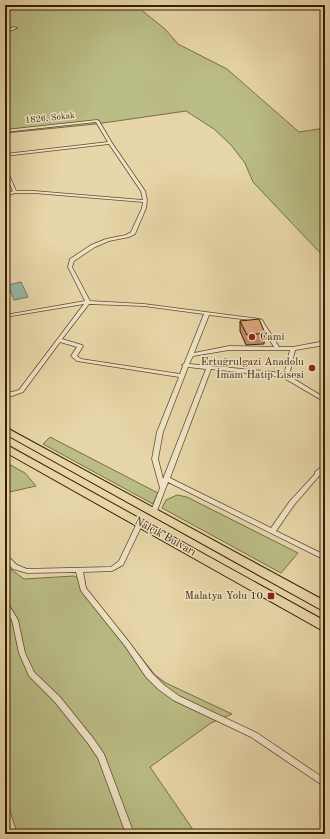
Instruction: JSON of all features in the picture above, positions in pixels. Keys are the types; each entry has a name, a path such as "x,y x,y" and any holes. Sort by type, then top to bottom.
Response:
{"highway":[{"name":"Nalçık Bulvarı","path":"5,430 154,511 325,607"},
{"name":"Nalçık Bulvarı","path":"5,447 325,627"}],"street":[{"path":"5,32 15,28"},
{"name":"1826. Sokak","path":"5,131 97,121 110,143"},
{"path":"5,155 110,143 143,191 145,201 143,212 132,234 99,243 71,261 71,268 88,302"},
{"path":"5,170 15,192"},
{"path":"5,195 15,192 145,201"},
{"path":"5,392 12,394 21,391 88,302"},
{"path":"5,316 88,302 144,305 260,320 278,349"},
{"path":"163,489 156,466 156,450 160,432 207,313"},
{"path":"59,340 80,346 74,354 75,358 79,360 181,376"},
{"path":"190,355 229,348 293,349 325,343"},
{"path":"286,377 293,349"},
{"path":"186,365 274,374 286,377 325,400"},
{"path":"154,511 209,368"},
{"path":"272,531 292,502 325,466"},
{"path":"317,473 325,477"},
{"path":"167,479 325,558"},
{"path":"5,556 15,567 28,571 108,569 119,565 140,523"},
{"path":"79,570 83,589 131,649 149,675 161,687 176,698 254,736 325,783"},
{"path":"5,604 15,620 22,653 31,674 64,707 101,756 130,834"},
{"path":"5,809 13,834"}],"green space":[{"path":"5,5 135,5 165,29 178,44 227,69 299,132 325,128 325,258 253,182 245,163 231,145 214,129 186,111 96,124 5,133"},
{"path":"50,437 158,493 153,504 43,444"},
{"path":"5,462 25,473 36,486 5,493"},
{"path":"177,495 187,497 298,553 281,573 162,508 166,500"},
{"path":"5,565 24,579 74,576 85,581 86,588 155,675 166,683 232,714 211,723 150,767 196,834 5,834"}],"shaded area":[{"path":"21,282 28,297 14,300 8,285"}],"building":[{"path":"259,319 265,333 247,335 240,321"}],"place":[{"name":"Cami","path":"252,337"},
{"name":"Ertuğrulgazi Anadolu İmam Hatip Lisesi","path":"312,368"},
{"name":"Malatya Yolu 10","path":"271,596"}]}
